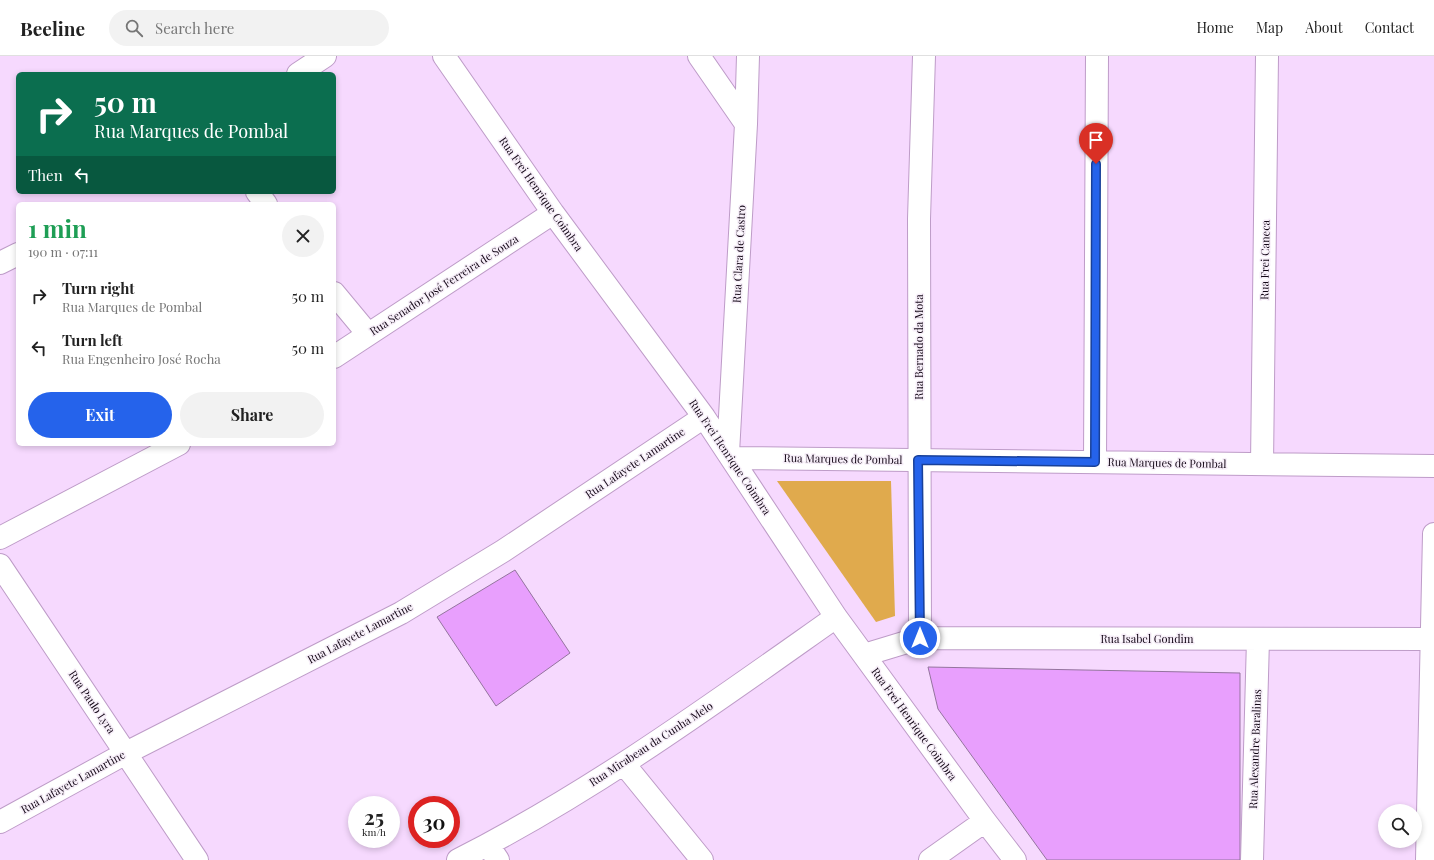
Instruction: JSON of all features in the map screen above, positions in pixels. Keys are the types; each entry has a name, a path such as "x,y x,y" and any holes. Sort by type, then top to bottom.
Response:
{"street":[{"path":"301,72 325,56"},
{"name":"Rua Frei Henrique Coimbra","path":"444,56 553,213 704,417 836,617 1015,860"},
{"path":"698,56 746,124"},
{"name":"Rua Clara de Castro","path":"730,455 748,56"},
{"name":"Rua Bernado da Mota","path":"920,638 918,460 919,219 924,56"},
{"path":"1095,462 1097,56"},
{"name":"Rua Frei Caneca","path":"1262,464 1267,56"},
{"name":"Rua Senador José Ferreira de Souza","path":"336,356 553,213"},
{"path":"0,263 16,255"},
{"path":"336,295 368,334"},
{"name":"Rua Lafayete Lamartine","path":"0,822 126,753 401,613 503,551 704,417"},
{"path":"0,538 175,446"},
{"name":"Rua Marques de Pombal","path":"730,455 918,460 1434,466"},
{"path":"1427,860 1434,534"},
{"name":"Rua Paulo Lyra","path":"0,564 197,860"},
{"name":"Rua Mirabeau da Cunha Melo","path":"458,860 493,853 836,617"},
{"name":"Rua Isabel Gondim","path":"864,655 920,638 1432,639"},
{"name":"Rua Alexandre Baralinas","path":"1252,860 1258,639"},
{"path":"624,764 702,860"},
{"path":"930,860 985,821"}],"shaded area":[{"path":"777,481 891,481 895,616 876,622"}],"building":[{"path":"515,570 570,653 496,706 437,617"},
{"path":"928,667 1240,673 1240,860 1047,860 938,709"}],"route":[{"path":"920,638 918,460 1095,462 1096,164"}]}
